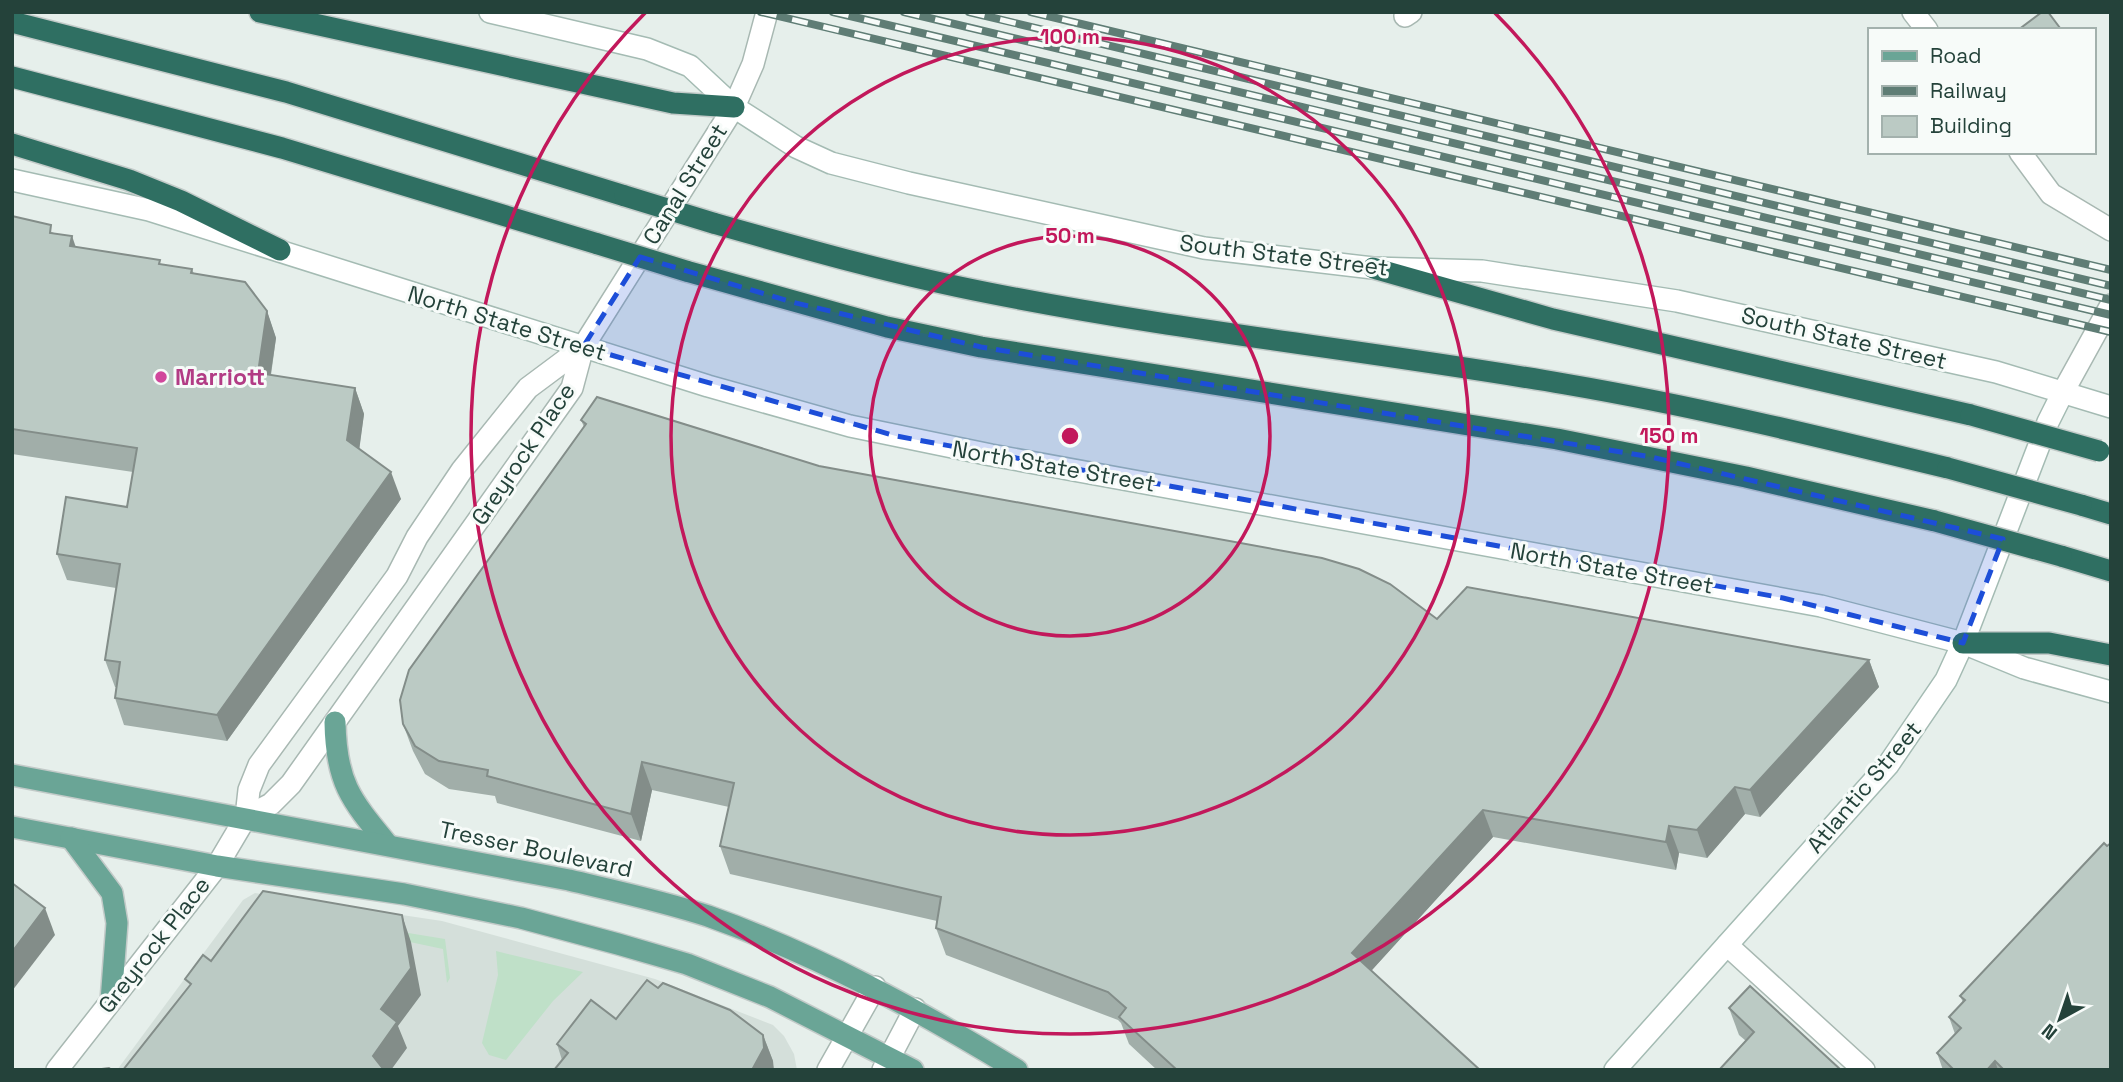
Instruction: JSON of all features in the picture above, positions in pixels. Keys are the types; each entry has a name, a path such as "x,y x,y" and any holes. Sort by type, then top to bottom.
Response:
{"highway":[{"path":"260,12 673,103 734,107"},
{"path":"12,22 286,92 625,196 891,272 988,293 1179,326 1567,384 1758,422 1948,468 2111,514"},
{"path":"12,77 269,144 686,271 875,324 981,347 1557,439 1746,477 1935,521 2111,571"},
{"path":"12,145 129,180 181,201 280,250"},
{"path":"1373,268 1553,319 1972,415 2105,453"},
{"path":"1963,643 2049,643 2111,655"}],"main road":[{"name":"South State Street","path":"490,12 648,48 690,66 734,107 796,148 831,163 865,172 1177,243 1373,268 1482,271 1677,301 1970,366 2111,407"},
{"name":"Canal Street","path":"583,347 734,107 753,64 767,12"},
{"path":"1913,12 1925,28"},
{"path":"2021,154 2051,194 2111,230"},
{"name":"North State Street","path":"12,180 102,197 280,250 754,400 885,434 1783,598 1963,643 2024,668 2111,692"},
{"name":"Atlantic Street","path":"1615,1070 1888,765 1946,680 1963,643 2048,422 2111,305"},
{"name":"Greyrock Place","path":"246,817 271,804 291,785 572,388 583,347"},
{"name":"Greyrock Place","path":"57,1070 217,866 246,817 250,790 259,765 397,576 417,537 462,470 528,388 583,347"},
{"path":"335,722 336,757 352,802 388,845"},
{"name":"Tresser Boulevard","path":"12,775 246,817 660,901 752,933 875,987 1017,1070"},
{"path":"12,827 217,866 404,894 521,918 618,944 721,976 806,1013 848,1035 886,1064 913,1070"},
{"path":"71,838 112,893 117,923 111,1001"},
{"path":"1727,945 1864,1070"},
{"path":"828,1070 875,987"},
{"path":"886,1064 915,1009"}],"highlighted area":[{"path":"640,257 792,302 981,347 1651,457 2003,539 1963,643 1783,598 896,436 583,347"}],"shaded area":[{"path":"255,893 442,921 655,979 773,1025 784,1036 794,1054 797,1070 117,1070 243,900"}],"green space":[{"path":"396,931 445,939 450,978 447,983 443,949 391,938"},
{"path":"496,951 583,972 553,1001 506,1060 489,1055 482,1043 498,975"}],"building":[{"path":"2042,12 2048,12 2060,28 2021,28"},
{"path":"12,216 51,225 50,233 72,236 70,246 160,260 159,264 192,269 191,273 245,282 267,311 258,373 355,388 347,440 391,472 217,715 115,698 120,662 105,660 120,564 57,554 66,497 127,507 137,448 12,429"},
{"path":"597,397 819,466 1322,558 1359,569 1390,584 1437,619 1467,587 1869,660 1750,790 1735,787 1697,830 1669,826 1666,842 1483,810 1352,953 1480,1070 1177,1070 1119,1017 1126,1008 1108,992 936,928 941,897 720,846 734,783 642,762 631,814 487,776 488,770 439,761 415,746 403,724 400,700 409,670 586,424 581,420"},
{"path":"2104,843 2107,846 2111,843 2111,1070 2004,1070 1995,1061 1987,1070 1954,1070 1937,1053 1961,1028 1949,1017 1965,1000 1960,996"},
{"path":"12,883 45,908 12,952"},
{"path":"263,891 402,915 411,968 381,1009 397,1022 373,1056 384,1070 123,1070 191,984 185,979 203,955 211,961"},
{"path":"647,980 658,988 663,983 730,1010 763,1035 764,1048 752,1070 554,1070 568,1053 557,1044 591,1000 616,1019"},
{"path":"1750,986 1841,1070 1719,1070 1754,1032 1729,1008"}],"railway":[{"path":"761,12 2111,332"},
{"path":"833,12 2111,315"},
{"path":"904,12 2111,300"},
{"path":"969,12 2111,286"},
{"path":"1031,12 2111,270"}],"place":[{"name":"Marriott","path":"161,377"}]}
